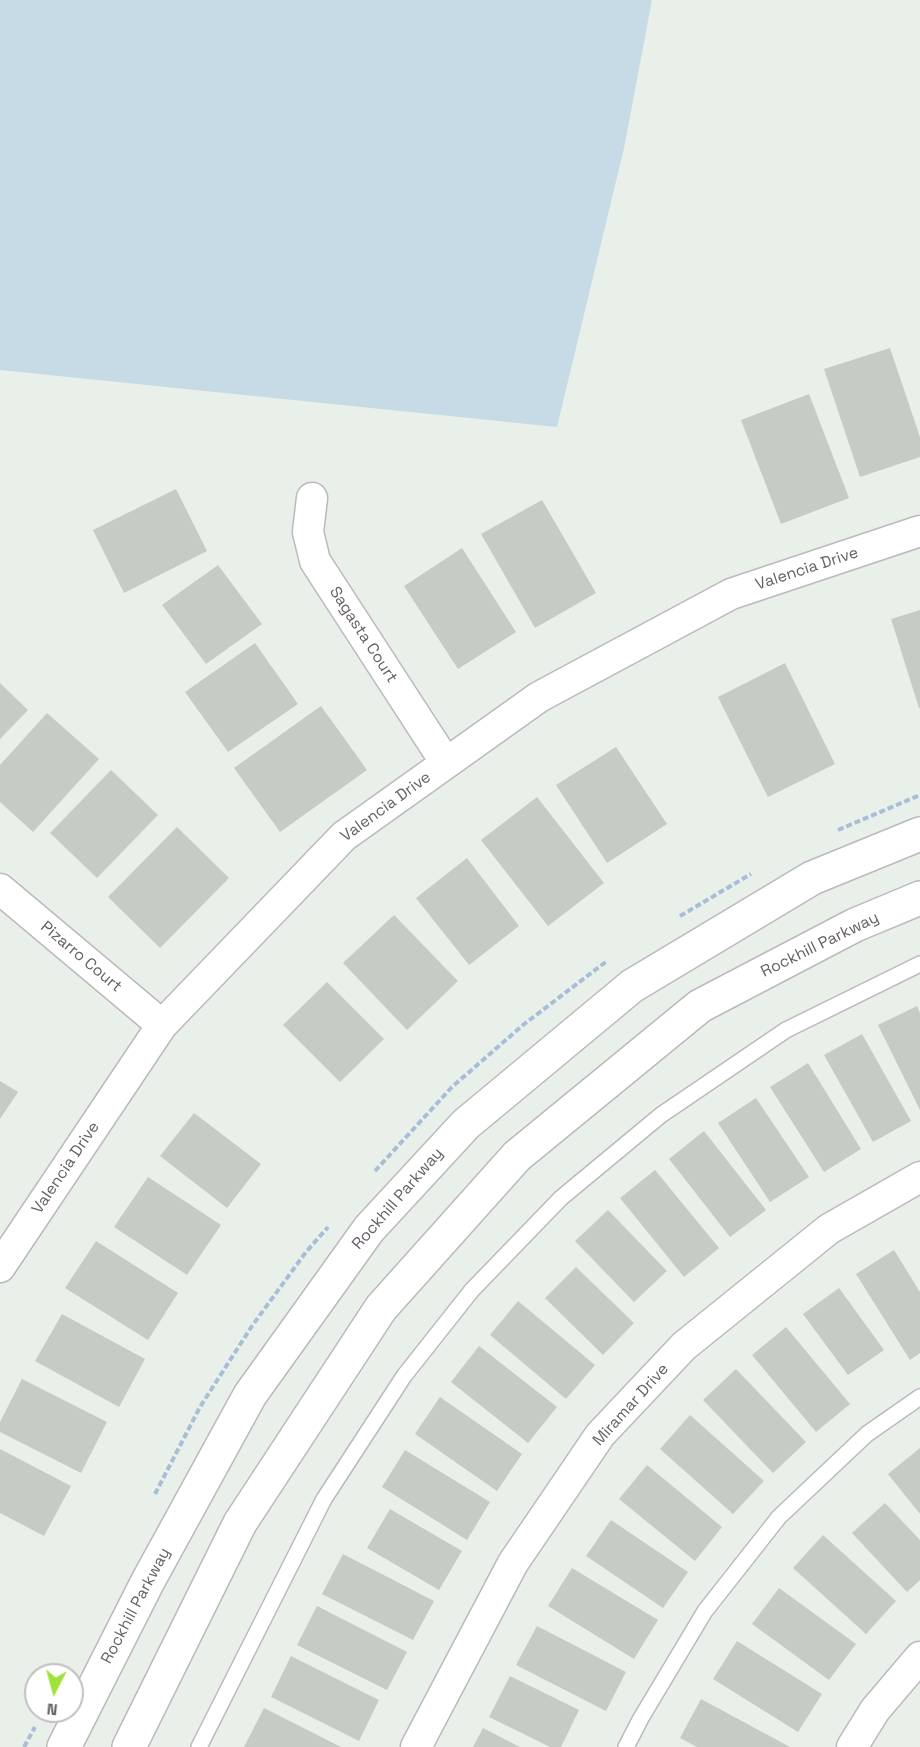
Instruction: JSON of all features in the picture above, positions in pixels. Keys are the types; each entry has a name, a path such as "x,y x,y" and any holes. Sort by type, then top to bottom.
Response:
{"street":[{"name":"Sagasta Court","path":"312,498 308,532 315,561 446,763"},
{"name":"Valencia Drive","path":"0,1267 162,1025 344,836 538,697 731,594 920,531"},
{"name":"Rockhill Parkway","path":"64,1747 148,1581 250,1395 369,1229 466,1124 632,986 812,878 920,834"},
{"name":"Pizarro Court","path":"0,890 162,1025"},
{"name":"Rockhill Parkway","path":"129,1747 240,1523 374,1318 517,1156 700,1006 855,924 920,898"},
{"name":"Miramar Drive","path":"416,1747 513,1563 600,1435 684,1346 829,1229 920,1177"},
{"path":"852,1747 875,1710 920,1657"}],"lane":[{"path":"199,1747 324,1499 404,1376 472,1290 561,1198 661,1115 786,1030 920,964"},
{"path":"626,1747 705,1611 779,1516 867,1434 920,1397"}],"shaded area":[{"path":"0,0 652,0 624,148 557,427 0,370"}],"building":[{"path":"890,348 920,437 920,457 860,477 824,369"},
{"path":"809,394 849,498 781,524 741,420"},
{"path":"176,489 207,551 124,593 93,530"},
{"path":"542,500 596,593 535,628 481,534"},
{"path":"462,548 516,632 458,669 404,586"},
{"path":"218,565 262,624 206,664 162,605"},
{"path":"920,610 920,708 919,708 891,619"},
{"path":"255,643 298,704 228,752 185,692"},
{"path":"785,663 835,764 768,797 718,697"},
{"path":"0,683 28,710 0,739"},
{"path":"321,706 367,770 280,832 234,768"},
{"path":"47,713 99,759 33,832 0,802 0,765"},
{"path":"616,747 667,824 607,863 556,785"},
{"path":"111,770 158,815 97,878 50,833"},
{"path":"537,797 604,883 548,926 481,840"},
{"path":"177,827 229,878 160,948 108,897"},
{"path":"467,858 519,926 469,965 416,898"},
{"path":"394,915 458,981 407,1030 343,963"},
{"path":"327,982 384,1039 340,1082 283,1025"},
{"path":"917,1006 920,1013 920,1110 878,1025"},
{"path":"862,1034 911,1121 873,1142 824,1055"},
{"path":"808,1063 861,1149 824,1172 770,1087"},
{"path":"0,1081 18,1092 0,1119"},
{"path":"756,1098 809,1177 770,1202 718,1123"},
{"path":"194,1113 261,1164 227,1208 160,1156"},
{"path":"704,1131 766,1210 730,1237 669,1159"},
{"path":"655,1170 719,1248 684,1277 620,1198"},
{"path":"148,1177 221,1225 187,1275 114,1227"},
{"path":"608,1210 667,1271 634,1302 575,1241"},
{"path":"96,1241 178,1293 148,1340 65,1288"},
{"path":"894,1250 920,1292 920,1353 910,1360 856,1274"},
{"path":"576,1267 634,1323 603,1355 545,1298"},
{"path":"839,1288 884,1350 848,1375 803,1314"},
{"path":"518,1301 595,1365 566,1399 490,1335"},
{"path":"62,1314 145,1359 119,1407 35,1361"},
{"path":"786,1327 850,1404 816,1432 752,1355"},
{"path":"479,1346 557,1407 528,1443 451,1382"},
{"path":"736,1369 806,1442 773,1473 703,1400"},
{"path":"22,1379 107,1422 81,1473 0,1432 0,1422"},
{"path":"440,1397 522,1454 497,1491 415,1434"},
{"path":"690,1415 764,1481 733,1514 660,1449"},
{"path":"920,1448 920,1514 888,1474"},
{"path":"0,1449 71,1486 44,1536 0,1513"},
{"path":"405,1450 490,1502 467,1540 382,1487"},
{"path":"647,1465 722,1527 695,1561 619,1499"},
{"path":"885,1503 920,1540 920,1580 907,1592 852,1533"},
{"path":"390,1509 462,1551 439,1590 367,1548"},
{"path":"611,1520 688,1572 663,1608 586,1556"},
{"path":"823,1535 896,1601 866,1634 793,1568"},
{"path":"343,1554 434,1601 413,1640 322,1594"},
{"path":"572,1568 658,1620 634,1659 548,1606"},
{"path":"779,1588 856,1644 829,1680 752,1624"},
{"path":"317,1606 407,1652 387,1690 297,1645"},
{"path":"537,1626 626,1672 606,1711 516,1665"},
{"path":"737,1641 822,1694 798,1732 713,1679"},
{"path":"291,1656 379,1700 359,1741 271,1697"},
{"path":"510,1676 579,1710 561,1747 550,1747 489,1717"},
{"path":"701,1699 790,1747 697,1747 680,1738"},
{"path":"264,1708 341,1747 244,1747"},
{"path":"483,1728 520,1747 473,1747"}]}
